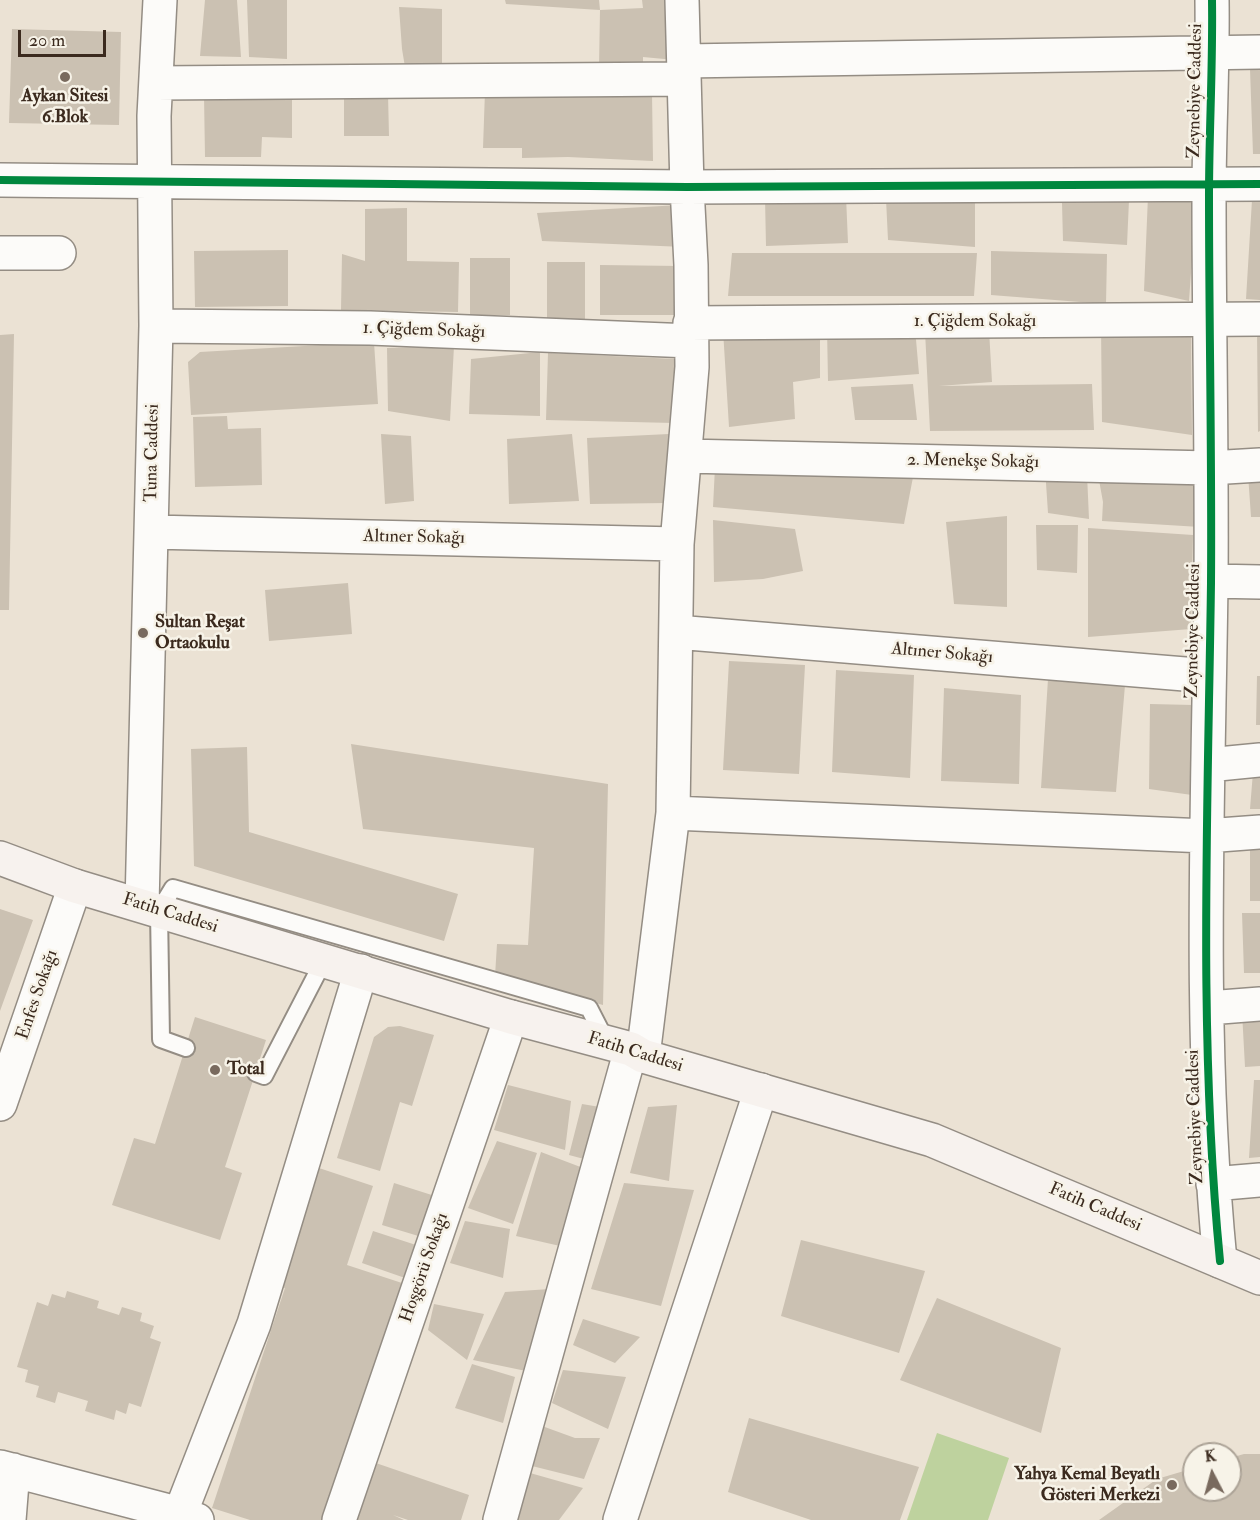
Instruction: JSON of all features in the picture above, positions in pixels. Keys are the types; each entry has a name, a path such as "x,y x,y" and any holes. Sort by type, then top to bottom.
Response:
{"main road":[{"name":"Fatih Caddesi","path":"0,858 75,886 361,971 437,980 511,1017 932,1140 1260,1278"}],"street":[{"name":"Tuna Caddesi","path":"151,908 151,532 156,326 154,181 160,0"},
{"path":"500,1520 627,1050 673,813 677,544 692,366 682,0"},
{"name":"Zeynebiye Caddesi","path":"1212,0 1209,184 1211,581 1206,836 1213,1184 1220,1261"},
{"path":"156,83 684,70 1260,52"},
{"path":"0,180 687,187 1260,184"},
{"path":"0,253 59,253"},
{"name":"1. Çiğdem Sokağı","path":"156,326 690,332 1260,319"},
{"name":"2. Menekşe Sokağı","path":"685,456 1210,468 1260,465"},
{"name":"Altıner Sokağı","path":"151,532 677,544"},
{"path":"1211,581 1260,582"},
{"name":"Altıner Sokağı","path":"676,633 1209,676"},
{"path":"1208,765 1260,760"},
{"path":"673,813 1206,836 1260,832"},
{"name":"Enfes Sokağı","path":"0,1104 75,886"},
{"path":"9,1520 7,1469 186,1518 254,1324 361,971"},
{"path":"1208,1008 1260,1004"},
{"name":"Hoşgörü Sokağı","path":"339,1520 511,1017"},
{"path":"620,1520 760,1090"},
{"path":"1213,1184 1260,1180"}],"lane":[{"path":"186,1048 161,1039 151,908 173,888 437,980 589,1008 627,1050"},
{"path":"256,1073 264,1076 324,960"}],"green space":[{"path":"937,1433 1009,1458 988,1520 907,1520"}],"building":[{"path":"205,0 237,0 241,57 200,56"},
{"path":"247,0 287,0 287,59 249,57"},
{"path":"505,0 599,0 600,10 506,4"},
{"path":"642,0 675,0 675,60 643,57 643,65 599,68 600,10 643,8"},
{"path":"399,7 442,9 442,66 406,73"},
{"name":"Aykan Sitesi 6.Blok","path":"12,29 121,32 119,125 9,123"},
{"path":"1250,69 1260,69 1260,154 1253,154"},
{"path":"485,91 652,93 653,161 568,157 522,158 522,148 483,148"},
{"path":"344,94 388,94 389,136 344,136"},
{"path":"204,95 292,95 292,138 262,137 261,157 205,157"},
{"path":"846,196 848,243 766,246 765,198"},
{"path":"1148,196 1196,203 1189,301 1144,291"},
{"path":"886,199 975,201 975,247 888,240"},
{"path":"1129,200 1127,245 1063,241 1062,203"},
{"path":"1252,200 1260,201 1260,300 1246,299"},
{"path":"680,205 684,247 542,241 537,213"},
{"path":"407,208 407,261 459,262 458,312 341,310 342,254 365,261 365,209"},
{"path":"288,250 288,306 195,307 194,251"},
{"path":"991,251 1107,254 1106,304 991,295"},
{"path":"732,253 977,253 974,296 728,296"},
{"path":"470,258 510,258 510,315 470,315"},
{"path":"547,262 585,262 585,319 547,319"},
{"path":"600,265 680,266 680,315 600,315"},
{"path":"1101,325 1191,330 1192,435 1102,422"},
{"path":"820,326 820,378 793,382 795,419 729,427 723,330"},
{"path":"827,328 915,328 919,374 828,381"},
{"path":"989,330 992,382 939,386 1092,384 1094,430 930,431 925,331"},
{"path":"1257,331 1260,331 1260,431 1258,432"},
{"path":"14,334 9,610 0,610 0,335"},
{"path":"374,342 378,404 191,415 188,362 200,352"},
{"path":"454,346 450,421 388,411 387,348"},
{"path":"540,352 540,416 469,414 471,359"},
{"path":"548,353 675,359 674,423 546,420"},
{"path":"913,384 917,420 855,420 851,387"},
{"path":"227,416 228,429 261,428 262,485 195,487 193,417"},
{"path":"381,434 411,436 414,501 385,504"},
{"path":"572,434 579,501 509,504 507,439"},
{"path":"669,434 667,503 590,504 587,438"},
{"path":"715,467 914,472 904,524 713,507"},
{"path":"1045,468 1087,474 1089,519 1048,513"},
{"path":"1097,469 1200,476 1200,527 1102,521 1103,502"},
{"path":"1248,474 1260,474 1260,517 1251,517"},
{"path":"1007,516 1007,607 954,604 946,522"},
{"path":"713,520 795,529 803,571 763,579 714,582"},
{"path":"1036,525 1078,525 1077,573 1037,570"},
{"path":"1088,528 1193,535 1191,629 1088,637"},
{"path":"348,583 352,634 269,641 265,590"},
{"path":"729,661 805,665 799,774 723,770"},
{"path":"836,670 914,675 910,778 832,772"},
{"path":"1257,676 1260,676 1260,725 1256,725"},
{"path":"1048,679 1125,685 1116,792 1041,788"},
{"path":"944,688 1021,695 1019,784 941,781"},
{"path":"1150,704 1193,705 1192,795 1149,789"},
{"path":"351,744 608,784 603,1005 495,976 497,944 528,945 534,848 363,829"},
{"path":"247,747 249,832 458,894 444,941 194,866 191,749"},
{"path":"1253,772 1260,772 1260,809 1250,809"},
{"path":"1250,839 1260,839 1260,901 1250,901"},
{"path":"0,909 33,920 0,1011"},
{"path":"1242,913 1260,913 1260,973 1244,973"},
{"path":"1242,1012 1260,1013 1260,1066 1245,1067"},
{"path":"195,1017 266,1040 225,1167 242,1173 220,1240 112,1205 134,1138 155,1144"},
{"path":"400,1026 434,1035 412,1106 400,1102 380,1171 337,1158 374,1037 388,1027"},
{"path":"1254,1080 1260,1080 1260,1157 1249,1158"},
{"path":"508,1085 571,1101 565,1150 494,1130"},
{"path":"582,1104 606,1108 599,1163 569,1155"},
{"path":"677,1105 669,1181 630,1173 648,1107"},
{"path":"497,1141 537,1153 513,1224 468,1208"},
{"path":"541,1152 591,1171 569,1248 516,1236"},
{"path":"319,1168 373,1186 347,1265 405,1284 328,1520 250,1520 212,1508 285,1288 281,1287"},
{"path":"394,1183 438,1197 425,1238 382,1225"},
{"path":"624,1183 694,1190 661,1306 591,1289"},
{"path":"465,1221 510,1229 503,1278 450,1263"},
{"path":"373,1231 416,1245 405,1278 362,1263"},
{"path":"801,1240 925,1271 899,1353 781,1316"},
{"path":"550,1289 526,1371 473,1360 505,1292"},
{"path":"67,1291 99,1301 97,1308 119,1315 122,1307 142,1313 140,1321 154,1326 150,1338 161,1342 141,1407 129,1403 126,1414 116,1410 114,1420 85,1411 88,1401 58,1392 55,1403 36,1397 39,1386 25,1382 28,1370 17,1367 37,1302 48,1306 52,1294 65,1298"},
{"path":"937,1298 1061,1348 1041,1433 900,1380"},
{"path":"434,1304 484,1314 467,1360 428,1330"},
{"path":"583,1319 640,1337 615,1363 573,1345"},
{"path":"472,1364 515,1377 503,1423 455,1408"},
{"path":"563,1370 626,1377 608,1429 552,1403"},
{"path":"749,1418 919,1467 900,1520 811,1520 728,1492"},
{"path":"542,1426 575,1438 600,1438 584,1479 528,1465"},
{"name":"Yahya Kemal Beyatlı Gösteri Merkezi","path":"1260,1454 1260,1520 1099,1520 1157,1479 1182,1472 1182,1502 1242,1502 1242,1455"},
{"path":"370,1461 469,1495 461,1520 408,1520 393,1515 404,1520 349,1520"},
{"path":"523,1471 583,1488 559,1520 517,1520"}],"cycle path":[{"path":"1212,0 1209,196 1211,583 1206,922 1209,1092 1220,1261"},
{"path":"0,180 687,187 1260,184"}],"place":[{"name":"Aykan Sitesi 6.Blok","path":"65,77"},
{"name":"Sultan Reşat Ortaokulu","path":"143,633"},
{"name":"Total","path":"215,1070"},
{"name":"Yahya Kemal Beyatlı Gösteri Merkezi","path":"1172,1485"}]}
